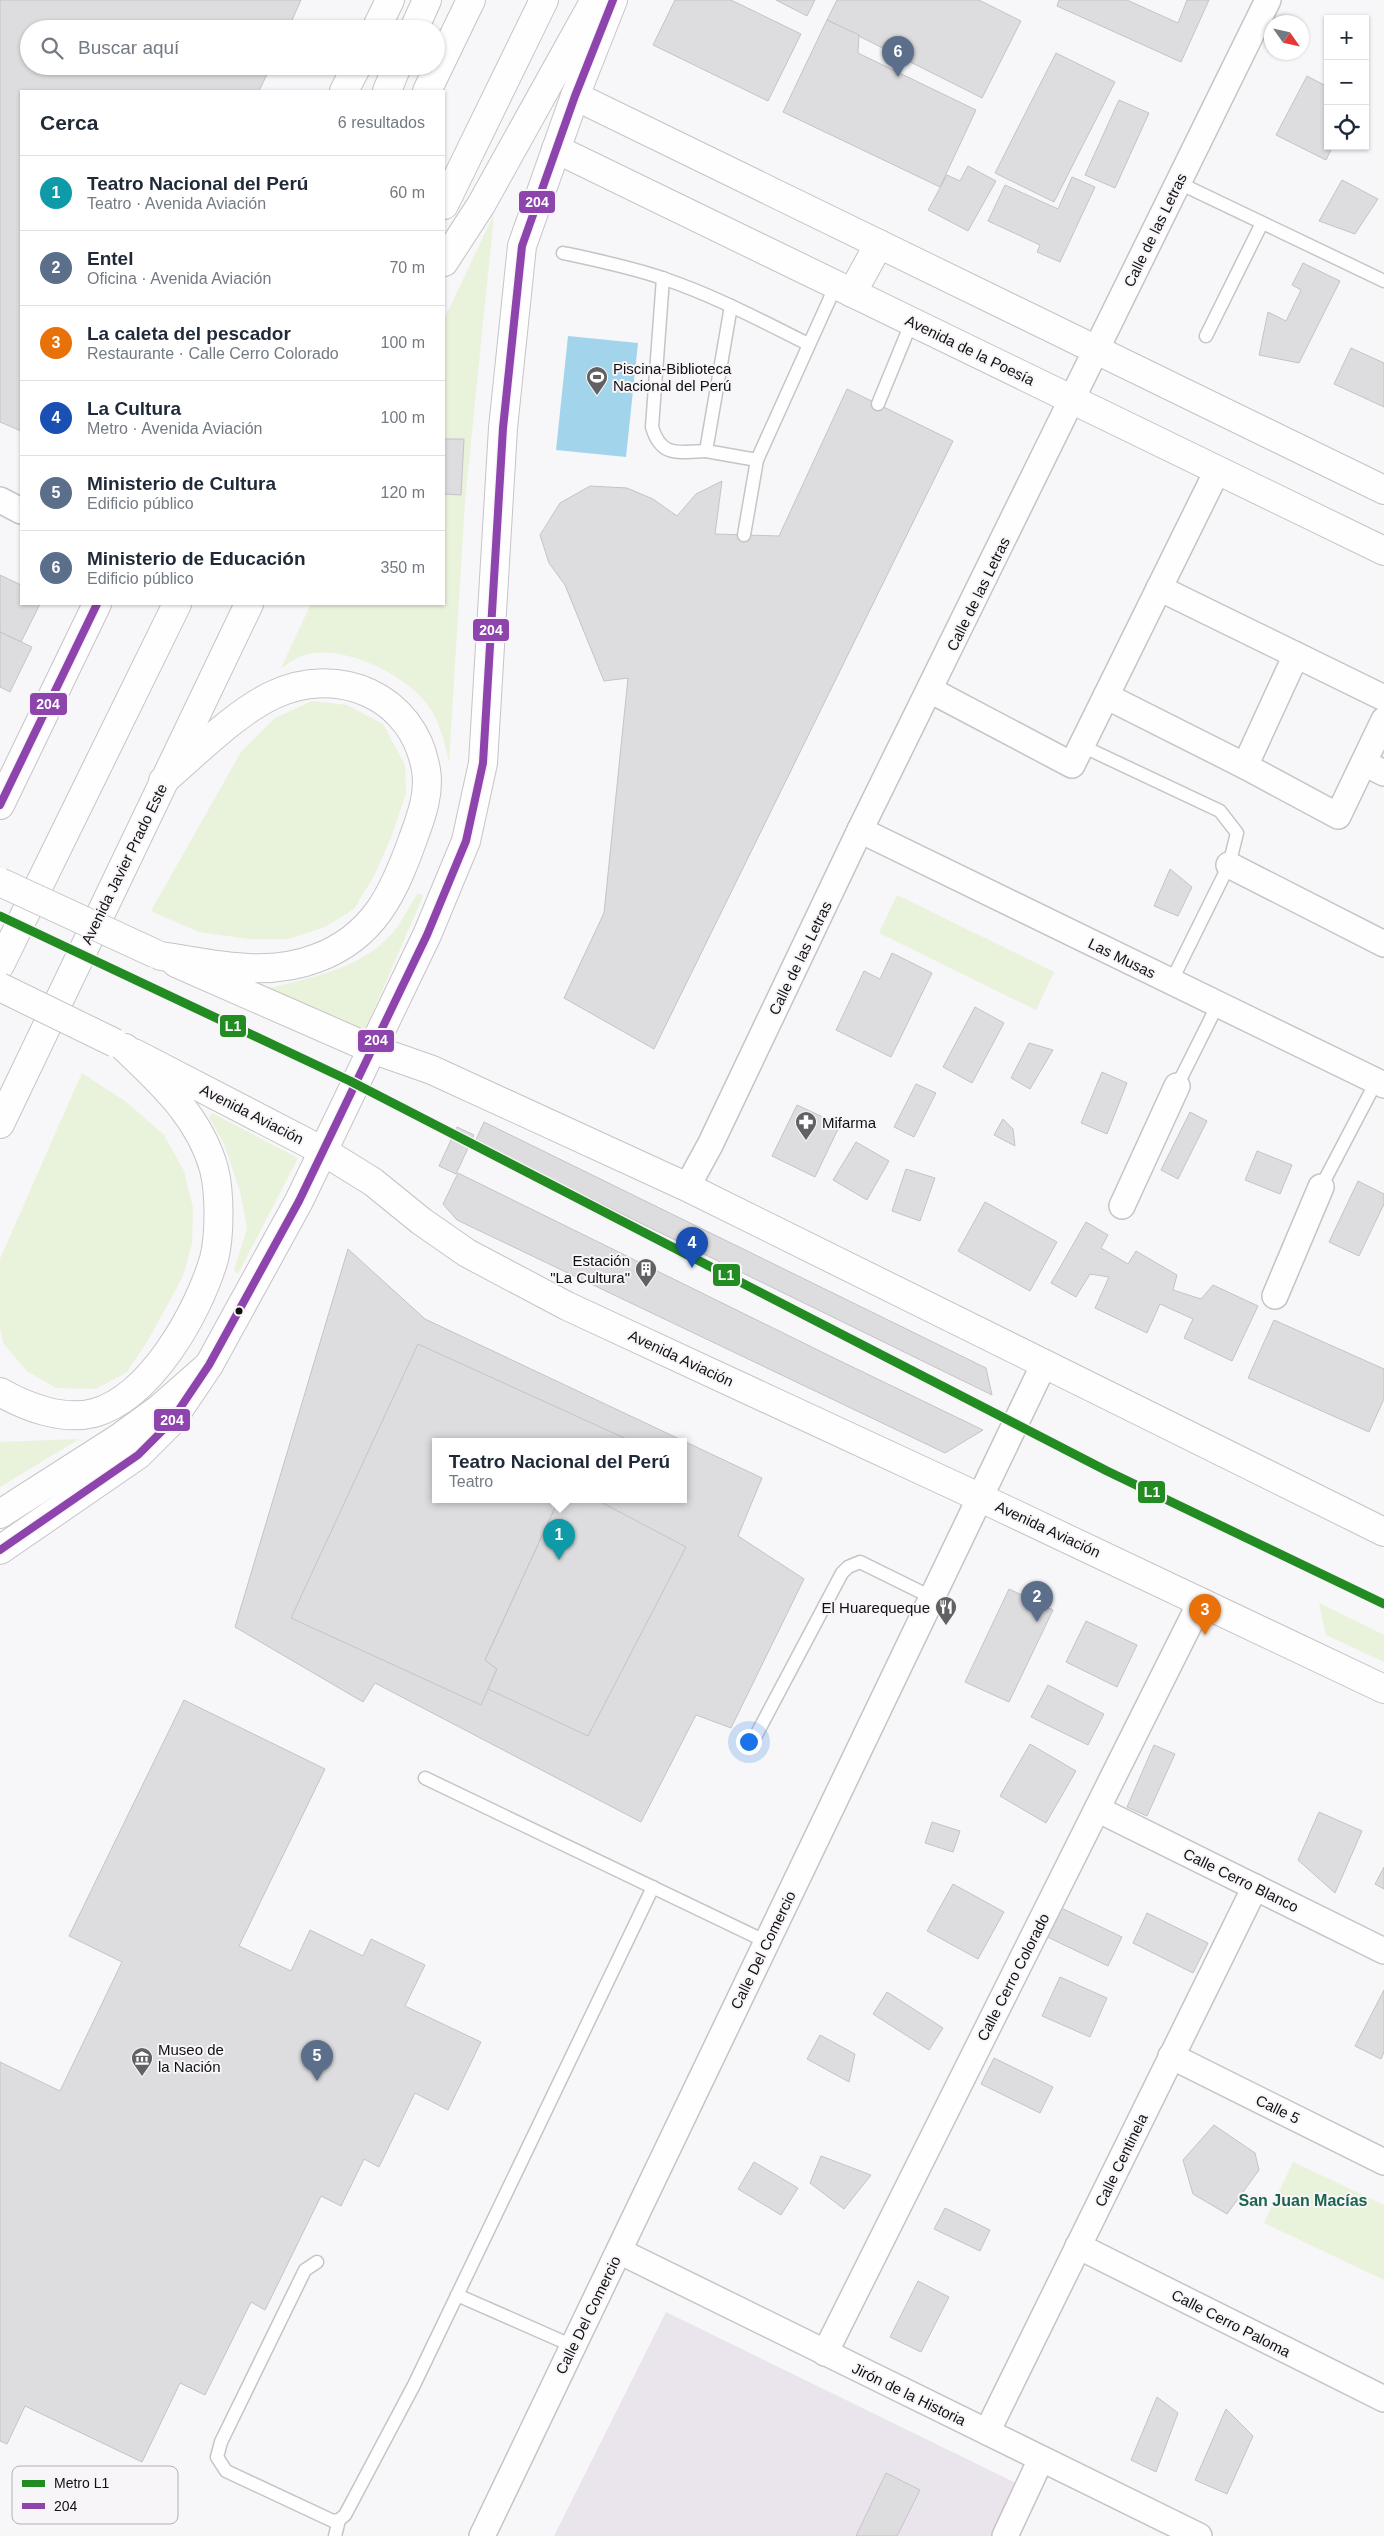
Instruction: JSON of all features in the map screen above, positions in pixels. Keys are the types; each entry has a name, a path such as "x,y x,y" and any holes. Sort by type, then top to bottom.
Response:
{"main road":[{"path":"380,20 390,0"},
{"path":"418,20 427,0"},
{"path":"445,54 471,0"},
{"path":"445,203 544,0"},
{"path":"445,260 481,205 595,0"},
{"path":"0,1550 138,1455 170,1423 208,1365 299,1202 427,935 466,841 483,763 502,446 522,246 575,96 613,0"},
{"path":"345,90 352,75"},
{"path":"387,90 393,75"},
{"path":"427,90 435,75"},
{"path":"575,96 1384,490"},
{"name":"Avenida de la Poesía","path":"556,149 1384,551"},
{"path":"844,289 879,244"},
{"path":"0,805 97,605"},
{"path":"0,965 177,605"},
{"name":"Avenida Javier Prado Este","path":"0,1124 249,605"},
{"path":"158,955 251,969 275,968 316,959 346,943 363,930 390,896 424,810 427,791 422,753 404,719 390,706 365,690 338,683 319,682 289,688 257,704 163,781"},
{"path":"0,882 158,955 372,1049 432,1070 687,1188 1384,1532"},
{"name":"Avenida Aviación","path":"0,987 120,1045 323,1151 373,1182 420,1221 467,1253 566,1306 1201,1601 1384,1689"},
{"path":"0,1392 16,1401 51,1412 72,1416 94,1413 130,1394 149,1376 165,1356 193,1311 214,1258 219,1211 214,1170 203,1138 160,1081 120,1045"},
{"path":"0,1514 119,1438 159,1409 208,1365"}],"street":[{"name":"Calle de las Letras","path":"687,1188 710,1145 860,830 1268,0"},
{"path":"930,690 1072,764 1217,471"},
{"path":"0,500 20,510"},
{"path":"1159,588 1384,698"},
{"path":"1245,766 1296,655"},
{"path":"1106,696 1245,766 1338,816 1374,768 1384,720"},
{"name":"Las Musas","path":"860,830 1380,1084"},
{"path":"1229,865 1384,944"},
{"path":"1122,1206 1177,1086"},
{"path":"1275,1296 1321,1187"},
{"name":"Calle Del Comercio","path":"482,2536 1044,1364"},
{"name":"Calle Cerro Colorado","path":"825,2353 1201,1601"},
{"name":"Calle Cerro Blanco","path":"1097,1809 1384,1951"},
{"name":"Calle Centinela","path":"987,2432 1255,1887"},
{"name":"Calle 5","path":"1172,2056 1384,2162"},
{"name":"Calle Cerro Paloma","path":"1078,2246 1384,2399"},
{"name":"Jirón de la Historia","path":"618,2251 1199,2536"},
{"path":"1005,2536 1042,2459"}],"lane":[{"path":"1179,183 1383,279"},
{"path":"1206,336 1262,223"},
{"path":"562,253 609,262 663,278 731,306 808,344"},
{"path":"663,278 652,427 656,441 664,448 674,452 706,451 757,460"},
{"path":"744,535 757,460 808,344 844,289"},
{"path":"706,451 731,306"},
{"path":"878,404 912,322"},
{"path":"1072,764 1220,811 1237,833 1229,865 1171,982"},
{"path":"1177,1086 1218,1004"},
{"path":"1321,1187 1380,1084"},
{"path":"753,1741 842,1573 848,1567 860,1562 933,1598"},
{"path":"424,1778 767,1942"},
{"path":"317,2262 305,2270 221,2442 217,2457 226,2471 333,2521 339,2520 345,2515 379,2452 457,2295 653,1887"},
{"path":"457,2295 573,2346"},
{"path":"335,2536 339,2520"}],"shaded area":[{"path":"666,2312 1018,2484 992,2536 554,2536"}],"green space":[{"path":"494,214 465,501 449,762 440,729 432,711 422,698 392,674 374,665 335,653 317,653 301,656 281,668 311,605 445,605 445,318"},
{"path":"312,701 347,705 383,724 405,765 406,793 392,835 374,876 354,909 325,927 288,939 249,939 199,932 151,911 241,752 275,718"},
{"path":"418,893 423,896 365,1030 266,989 321,975 338,969 371,952 386,940 398,926"},
{"path":"897,895 1054,972 1036,1010 879,933"},
{"path":"82,1073 126,1102 164,1135 184,1171 193,1208 192,1243 183,1276 147,1342 126,1373 95,1389 56,1388 27,1371 3,1343 0,1328 0,1259"},
{"path":"212,1113 298,1158 238,1274 234,1270 247,1229 240,1191 224,1144 209,1117"},
{"path":"79,1439 0,1487 0,1442"},
{"path":"1319,1603 1384,1635 1384,1662 1326,1635"},
{"path":"1293,2162 1384,2205 1384,2280 1264,2223"}],"water":[{"name":"Piscina-Biblioteca Nacional del Perú","path":"568,336 638,343 626,457 556,450"}],"building":[{"path":"0,0 301,0 292,20 20,20 20,75 267,75 259,90 20,90 20,431 0,422"},
{"path":"675,0 731,0 801,34 768,101 653,45"},
{"path":"776,0 815,0 807,16"},
{"path":"837,0 979,0 1021,21 982,98 827,20"},
{"path":"1059,0 1127,0 1178,23 1187,0 1209,0 1181,62 1057,6"},
{"path":"827,20 859,35 858,53 976,110 940,187 783,112"},
{"path":"1056,53 1115,82 1054,202 995,173"},
{"path":"1307,76 1324,85 1324,150 1331,150 1326,160 1276,135"},
{"path":"1119,100 1149,113 1115,188 1085,175"},
{"path":"968,166 996,181 968,231 928,210 947,175 960,181"},
{"path":"1072,177 1095,187 1060,262 1037,252 1040,245 988,221 1005,185 1058,209"},
{"path":"1342,180 1378,199 1355,234 1319,221"},
{"path":"1303,263 1340,281 1299,363 1259,355 1268,312 1286,321 1301,290 1292,285"},
{"path":"1351,348 1384,363 1384,407 1334,384"},
{"path":"847,389 953,441 654,1049 564,998 604,913 628,678 604,681 565,585 549,563 540,535 560,503 590,486 627,488 653,499 677,516 696,494 722,481 715,534 779,536"},
{"path":"445,439 464,439 461,495 445,494"},
{"path":"0,575 20,585 20,605 40,605 21,642 0,632"},
{"path":"0,632 32,647 10,692 0,687"},
{"path":"1170,869 1192,887 1178,916 1154,906"},
{"path":"892,953 932,973 891,1057 836,1030 864,971 880,979"},
{"path":"975,1007 1004,1023 972,1083 943,1067"},
{"path":"1029,1043 1053,1050 1030,1089 1011,1078"},
{"path":"1102,1072 1127,1083 1107,1134 1081,1123"},
{"path":"916,1084 936,1093 914,1137 894,1127"},
{"name":"Mifarma","path":"797,1105 840,1125 815,1177 772,1156"},
{"path":"1190,1112 1207,1121 1178,1179 1161,1170"},
{"path":"1003,1119 1013,1129 1015,1146 994,1135"},
{"name":"Estación \"La Cultura\"","path":"484,1122 986,1368 992,1395 475,1142"},
{"path":"457,1127 474,1135 456,1174 439,1166"},
{"path":"856,1142 889,1161 867,1200 833,1180"},
{"path":"1257,1151 1292,1165 1280,1194 1245,1180"},
{"path":"906,1169 935,1178 920,1221 892,1211"},
{"name":"Estación \"La Cultura\"","path":"458,1173 983,1430 945,1453 457,1220 443,1204"},
{"path":"1358,1181 1384,1194 1384,1204 1359,1256 1329,1242"},
{"path":"985,1202 1057,1242 1030,1291 958,1251"},
{"path":"1086,1222 1108,1235 1101,1248 1128,1264 1136,1251 1177,1275 1173,1290 1201,1299 1213,1285 1258,1306 1232,1361 1184,1338 1193,1319 1160,1304 1147,1333 1095,1308 1109,1277 1090,1274 1076,1297 1051,1283"},
{"path":"348,1249 425,1319 677,1438 432,1438 432,1503 687,1503 687,1443 762,1478 738,1536 804,1579 731,1728 696,1715 641,1822 375,1683 363,1702 235,1627"},
{"path":"1274,1320 1384,1369 1384,1399 1369,1432 1248,1378"},
{"path":"418,1344 624,1438 432,1438 432,1503 557,1503 485,1660 497,1669 481,1705 291,1618"},
{"path":"557,1503 603,1503 686,1547 588,1736 488,1689 497,1669 485,1660"},
{"path":"1009,1589 1053,1610 1009,1702 965,1682"},
{"path":"1086,1621 1137,1645 1117,1687 1066,1662"},
{"path":"1048,1685 1104,1714 1088,1745 1031,1717"},
{"path":"184,1700 325,1769 239,1946 291,1971 310,1930 363,1956 371,1939 425,1965 405,2006 481,2042 448,2110 415,2093 379,2167 364,2159 341,2206 321,2196 265,2310 251,2302 205,2395 180,2383 142,2462 25,2406 7,2444 0,2441 0,2062 60,2091 122,1962 69,1936"},
{"path":"1030,1744 1076,1771 1046,1823 1000,1796"},
{"path":"1154,1745 1175,1754 1147,1816 1127,1807"},
{"path":"1319,1812 1362,1831 1335,1893 1298,1860"},
{"path":"932,1822 960,1831 953,1852 925,1843"},
{"path":"1384,1867 1384,1889 1375,1884"},
{"path":"953,1884 1004,1912 978,1959 927,1931"},
{"path":"1053,1904 1122,1937 1108,1966 1039,1933"},
{"path":"1147,1913 1208,1943 1193,1973 1133,1943"},
{"path":"1060,1977 1107,1998 1090,2037 1042,2016"},
{"path":"1384,1990 1384,2052 1381,2059 1355,2046"},
{"path":"887,1992 943,2028 929,2050 873,2014"},
{"path":"820,2035 855,2054 849,2082 807,2059"},
{"path":"994,2058 1053,2087 1040,2113 981,2084"},
{"path":"1214,2125 1255,2153 1259,2170 1227,2214 1193,2194 1183,2160"},
{"path":"821,2156 871,2175 844,2209 810,2183"},
{"path":"754,2162 798,2188 781,2215 738,2189"},
{"path":"945,2208 990,2230 980,2251 934,2229"},
{"path":"918,2281 949,2297 921,2352 890,2337"},
{"path":"1157,2397 1178,2413 1156,2472 1131,2460"},
{"path":"1226,2409 1253,2436 1227,2494 1195,2480"},
{"path":"886,2473 920,2490 897,2536 856,2536"}],"metro line":[{"name":"L1","path":"0,916 350,1081 1107,1471 1384,1604"}],"transit line":[{"name":"204","path":"0,1550 138,1455 170,1423 209,1365 299,1201 427,935 466,841 483,763 503,428 522,246 575,96 613,0"},
{"name":"204","path":"0,805 97,605"}],"place":[{"name":"Ministerio de Educación","path":"898,77"},
{"name":"Piscina-Biblioteca Nacional del Perú","path":"597,396"},
{"name":"Mifarma","path":"806,1141"},
{"name":"La Cultura","path":"692,1268"},
{"name":"Estación \"La Cultura\"","path":"646,1288"},
{"name":"Teatro Nacional del Perú","path":"559,1560"},
{"name":"Entel","path":"1037,1622"},
{"name":"El Huarequeque","path":"946,1626"},
{"name":"La caleta del pescador","path":"1205,1635"},
{"name":"Museo de la Nación","path":"142,2077"},
{"name":"Ministerio de Cultura","path":"317,2081"}],"district":[{"name":"San Juan Macías","path":"1303,2200"}]}
